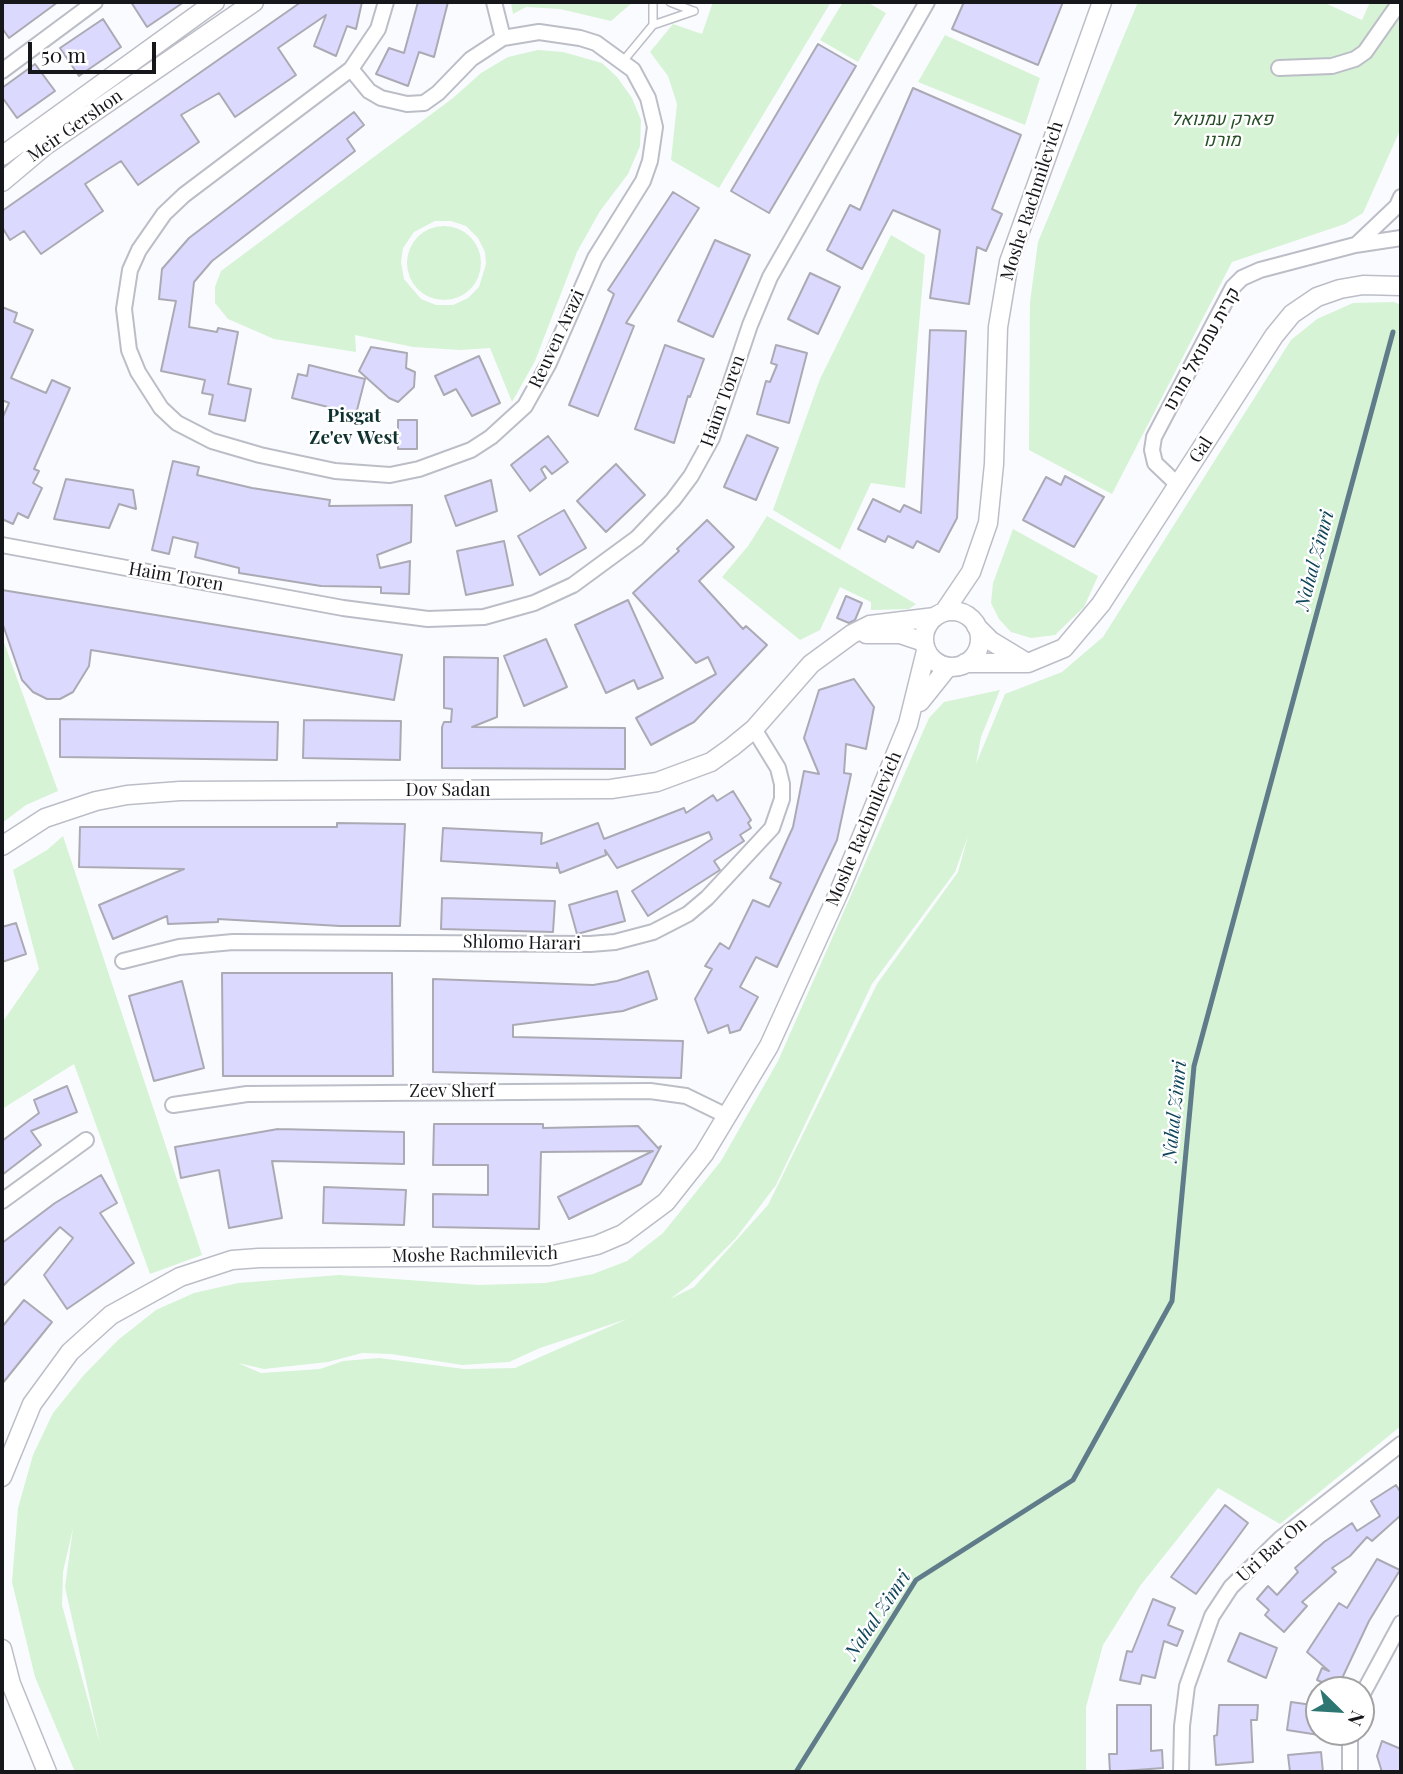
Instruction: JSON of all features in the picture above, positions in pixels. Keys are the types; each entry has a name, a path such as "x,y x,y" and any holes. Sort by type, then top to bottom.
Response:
{"street":[{"path":"2,71 95,2"},
{"name":"Meir Gershon","path":"2,156 215,2"},
{"name":"Meir Gershon","path":"2,181 46,145 254,2"},
{"name":"Reuven Arazi","path":"351,69 369,91 381,98 407,104 424,103 438,93 471,59 503,38 539,32 596,43 624,60 641,84 652,110 654,143 643,181 594,258 543,375 525,406 491,438 446,460 390,475 335,471 236,449 194,433 161,408 147,389 129,350 124,309 130,270 139,250 164,214 184,195 351,69 378,29 386,2"},
{"path":"494,2 503,38"},
{"name":"Haim Toren","path":"2,545 343,608 428,619 484,617 534,603 573,585 636,538 691,477 721,414 750,325 770,277 927,2"},
{"name":"Moshe Rachmilevich","path":"939,614 971,572 988,523 1001,294 1023,216 1102,2"},
{"path":"1279,68 1332,66 1355,59 1365,52 1400,2"},
{"name":"קרית עמנואל מורנו","path":"1355,245 1397,206 1401,197"},
{"name":"קרית עמנואל מורנו","path":"1178,485 1155,463 1152,450 1154,437 1233,286 1242,278 1260,270 1355,245 1401,238"},
{"name":"Gal","path":"957,665 1028,663 1064,648 1089,621 1274,336 1292,314 1317,297 1340,289 1363,285 1401,286"},
{"name":"Moshe Rachmilevich","path":"971,572 972,622"},
{"path":"925,647 926,628 939,614 960,612 1009,654 1028,663"},
{"name":"Dov Sadan","path":"2,846 25,829 67,809 139,794 634,787 685,773 711,762 754,729 811,664 852,635 870,625 939,614"},
{"path":"852,635 900,634 925,647 934,661 957,665 977,649 972,622"},
{"name":"Moshe Rachmilevich","path":"908,724 925,647"},
{"name":"Moshe Rachmilevich","path":"2,1477 32,1404 70,1352 111,1315 157,1287 232,1260 323,1256 523,1258 571,1252 623,1234 666,1202 704,1154 769,1046 838,892 908,724 921,699 957,665"},
{"name":"Shlomo Harari","path":"123,961 179,947 223,943 590,944 615,942 653,932 698,906 772,828 782,799 782,784 779,768 754,729"},
{"name":"Zeev Sherf","path":"173,1105 247,1094 650,1091 685,1096 727,1116"},
{"path":"2,1201 86,1140"},
{"name":"Uri Bar On","path":"1181,1772 1187,1686 1212,1616 1231,1587 1281,1538 1401,1444"},
{"path":"1373,1676 1401,1624"},
{"path":"2,1649 11,1684 47,1772"},
{"path":"1350,1746 1350,1772"}],"lane":[{"path":"653,2 653,25"},
{"path":"670,2 694,11"},
{"path":"694,11 697,2"},
{"path":"624,60 653,25 694,11"}],"green space":[{"path":"511,2 633,2 611,21 560,9 526,7 513,14"},
{"path":"713,2 831,2 719,188 671,160 677,104 668,76 650,52 673,24 702,34"},
{"path":"843,2 867,2 886,13 858,62 820,40"},
{"name":"פארק עמנואל מורנו","path":"1138,2 1323,2 1362,20 1370,2 1401,2 1401,128 1363,213 1345,224 1232,262 1112,494 1029,450 1030,302 1038,242"},
{"path":"945,35 1040,78 1025,125 918,82"},
{"path":"538,50 563,52 602,63 617,77 632,98 641,120 640,146 628,174 600,211 577,252 535,361 512,402 490,348 460,350 413,347 355,335 356,352 274,339 228,319 215,303 215,287 221,271 453,98 481,73 508,57","holes":["435,221 451,221 466,226 478,238 485,252 486,264 479,287 468,298 453,305 436,305 421,299 404,279 401,262 403,248 414,232"]},
{"path":"437,226 451,226 465,232 475,242 481,263 479,277 465,294 451,300 437,300 423,294 413,284 407,270 407,256 413,242 423,232"},
{"path":"891,235 925,255 905,488 871,483 840,550 773,510 820,379"},
{"path":"1394,302 1401,305 1401,1426 1280,1524 1218,1488 1140,1586 1103,1645 1086,1707 1086,1772 75,1772 35,1677 12,1582 18,1508 33,1455 53,1413 83,1376 118,1340 156,1310 194,1293 238,1283 339,1275 478,1285 545,1283 593,1274 627,1261 663,1233 721,1161 778,1061 929,718 944,702 1000,690 981,737 976,764 1005,694 1062,672 1103,637 1291,340 1317,319 1353,303","holes":["968,836 958,872 877,984 768,1205 694,1287 670,1299 689,1285 736,1238 776,1185 872,984 955,872","627,1319 515,1368 464,1369 379,1358 343,1361 320,1369 261,1373 238,1363 264,1369 328,1362 362,1353 391,1354 462,1365 509,1362 540,1348","73,1528 65,1587 100,1744 62,1605 63,1572"]},
{"path":"767,516 916,604 909,609 871,610 871,602 840,587 820,630 800,640 722,577 748,546"},
{"path":"1013,529 1098,576 1084,607 1055,635 1031,638 1011,632 999,619 991,603 993,583"},
{"path":"2,637 58,791 26,805 2,823"},
{"path":"63,836 202,1255 150,1274 74,1064 2,1109 2,1023 39,969 13,870 47,850"}],"building":[{"path":"2,2 58,2 9,38 2,28"},
{"path":"131,2 184,2 147,27"},
{"path":"301,2 362,2 356,29 347,26 336,56 314,46 326,15 278,48 296,75 235,117 219,93 181,115 199,142 138,185 121,161 85,184 103,211 41,254 24,231 10,240 2,227 2,211"},
{"path":"418,2 448,2 434,57 419,52 408,86 376,74 389,48 404,53"},
{"path":"964,2 1063,2 1038,65 952,29"},
{"path":"103,19 121,47 79,76 60,48"},
{"path":"818,44 856,66 769,213 731,191"},
{"path":"35,64 55,91 17,118 2,97 2,88"},
{"path":"913,88 1021,135 992,209 1002,214 986,251 977,247 969,304 930,298 940,230 893,210 862,269 827,250 850,205 860,210"},
{"path":"354,112 364,125 347,139 355,151 212,261 194,282 189,327 217,332 218,328 238,332 228,384 251,389 245,421 209,414 213,395 202,393 205,380 161,371 176,301 159,299 162,269 189,238"},
{"path":"673,192 699,208 626,323 634,326 598,416 569,405 614,294 608,290"},
{"path":"715,240 750,255 713,337 678,321"},
{"path":"810,273 840,287 818,334 788,319"},
{"path":"2,307 17,313 14,322 33,330 11,378 46,393 52,380 70,388 34,469 39,471 33,483 42,488 28,518 18,513 13,524 2,519 2,419 9,403 2,400"},
{"path":"930,330 966,331 957,518 939,552 917,541 913,548 888,536 885,542 858,529 873,499 900,512 904,505 921,513"},
{"path":"665,345 704,359 690,397 688,396 674,443 635,429"},
{"path":"776,345 807,353 789,423 757,414 766,381 770,382 777,365 771,363"},
{"path":"371,347 407,353 406,368 415,372 414,387 398,402 389,398 359,371"},
{"path":"479,356 500,403 472,416 456,389 444,395 435,376"},
{"path":"309,365 365,379 356,414 292,398 298,374 307,376"},
{"path":"398,420 417,420 417,449 398,449"},
{"path":"747,435 778,448 756,500 724,487"},
{"path":"548,436 568,462 552,474 545,466 541,469 546,478 530,491 511,465"},
{"path":"173,461 199,467 197,475 252,488 330,500 329,506 412,505 411,542 377,555 380,568 410,561 409,594 381,593 381,587 321,586 239,573 239,568 195,557 198,543 173,537 169,554 152,550"},
{"path":"616,464 645,495 606,532 577,501"},
{"path":"1065,476 1104,497 1074,547 1023,520 1046,477 1061,485"},
{"path":"66,479 133,490 136,509 119,504 109,528 54,519"},
{"path":"491,480 497,511 456,526 445,496"},
{"path":"564,510 586,548 540,575 518,536"},
{"path":"707,520 734,547 699,581 743,629 746,626 767,645 694,722 651,745 636,718 716,674 708,657 696,663 633,593 679,551 677,549"},
{"path":"504,541 513,585 466,595 457,551"},
{"path":"2,590 402,655 394,700 91,650 89,666 73,692 60,699 47,699 33,692 22,680 2,622"},
{"path":"846,596 862,603 855,620 849,623 837,618"},
{"path":"628,600 663,678 638,689 634,680 606,693 575,625"},
{"path":"546,639 567,687 524,706 504,656"},
{"path":"444,657 498,658 497,717 472,727 625,728 625,769 442,768 442,727 444,722 451,722 452,709 444,708"},
{"path":"854,679 874,707 866,749 846,744 844,773 851,774 837,840 777,967 756,957 740,987 758,997 740,1030 730,1033 728,1025 708,1033 695,999 712,969 705,966 720,943 729,949 753,900 769,907 781,883 770,878 793,827 804,771 819,774 804,738 819,690"},
{"path":"60,719 278,722 277,760 60,757"},
{"path":"304,720 401,721 400,760 303,758"},
{"path":"733,791 751,820 748,823 751,828 740,835 744,841 714,861 720,870 648,916 632,891 712,839 709,832 617,868 605,850 606,855 560,873 557,863 557,868 441,861 443,828 542,833 541,844 598,823 604,839 684,808 686,813 713,795 717,801"},
{"path":"337,823 405,824 400,926 340,926 218,919 218,922 168,924 167,916 113,939 99,905 184,869 79,867 80,827 337,827"},
{"path":"617,891 625,921 577,934 569,905"},
{"path":"442,898 555,901 553,932 441,929"},
{"path":"16,923 26,954 2,962 2,927"},
{"path":"648,971 657,999 623,1011 513,1025 513,1037 683,1041 681,1078 433,1072 433,979 593,985"},
{"path":"222,973 392,973 393,1076 223,1076"},
{"path":"182,981 204,1068 154,1081 129,996"},
{"path":"67,1086 77,1112 31,1131 41,1145 2,1175 2,1141 39,1113 34,1100"},
{"path":"434,1124 543,1124 543,1128 638,1126 658,1148 661,1146 641,1184 569,1219 558,1197 653,1151 541,1152 539,1229 433,1227 433,1194 488,1195 488,1165 433,1165"},
{"path":"278,1129 404,1132 404,1164 272,1161 282,1218 229,1228 219,1170 181,1178 175,1147"},
{"path":"101,1175 117,1203 100,1213 134,1263 67,1309 44,1275 73,1238 60,1227 2,1287 2,1243 55,1203"},
{"path":"324,1187 406,1190 404,1225 323,1223"},
{"path":"24,1300 52,1322 2,1384 2,1327"},
{"path":"1396,1485 1401,1493 1401,1515 1372,1541 1367,1537 1350,1556 1332,1568 1336,1572 1302,1602 1307,1606 1284,1632 1265,1615 1269,1610 1257,1599 1268,1586 1277,1595 1298,1572 1295,1568 1324,1542 1352,1523 1357,1531 1380,1516 1371,1501"},
{"path":"1225,1505 1248,1523 1196,1594 1171,1577"},
{"path":"1377,1559 1400,1570 1369,1621 1343,1676 1319,1676 1322,1668 1329,1671 1307,1652 1339,1603 1347,1608"},
{"path":"1153,1599 1175,1608 1168,1625 1183,1631 1177,1646 1164,1641 1155,1678 1142,1675 1140,1684 1120,1680 1127,1651 1132,1652"},
{"path":"1240,1633 1277,1648 1266,1678 1228,1661"},
{"path":"1291,1702 1305,1704 1305,1733 1287,1730"},
{"path":"1117,1705 1151,1705 1151,1751 1162,1750 1163,1768 1110,1772 1109,1754 1117,1754"},
{"path":"1219,1705 1258,1705 1257,1720 1251,1720 1253,1762 1216,1765 1214,1736 1217,1735"},
{"path":"1382,1741 1401,1749 1401,1772 1382,1772 1377,1756"},
{"path":"1321,1752 1323,1772 1290,1772 1288,1755"}],"waterway":[{"name":"Nahal Zimri","path":"796,1772 916,1580 1073,1480 1172,1301 1194,1066 1393,332"}],"district":[{"name":"Pisgat Ze'ev West","path":"354,427"}]}
